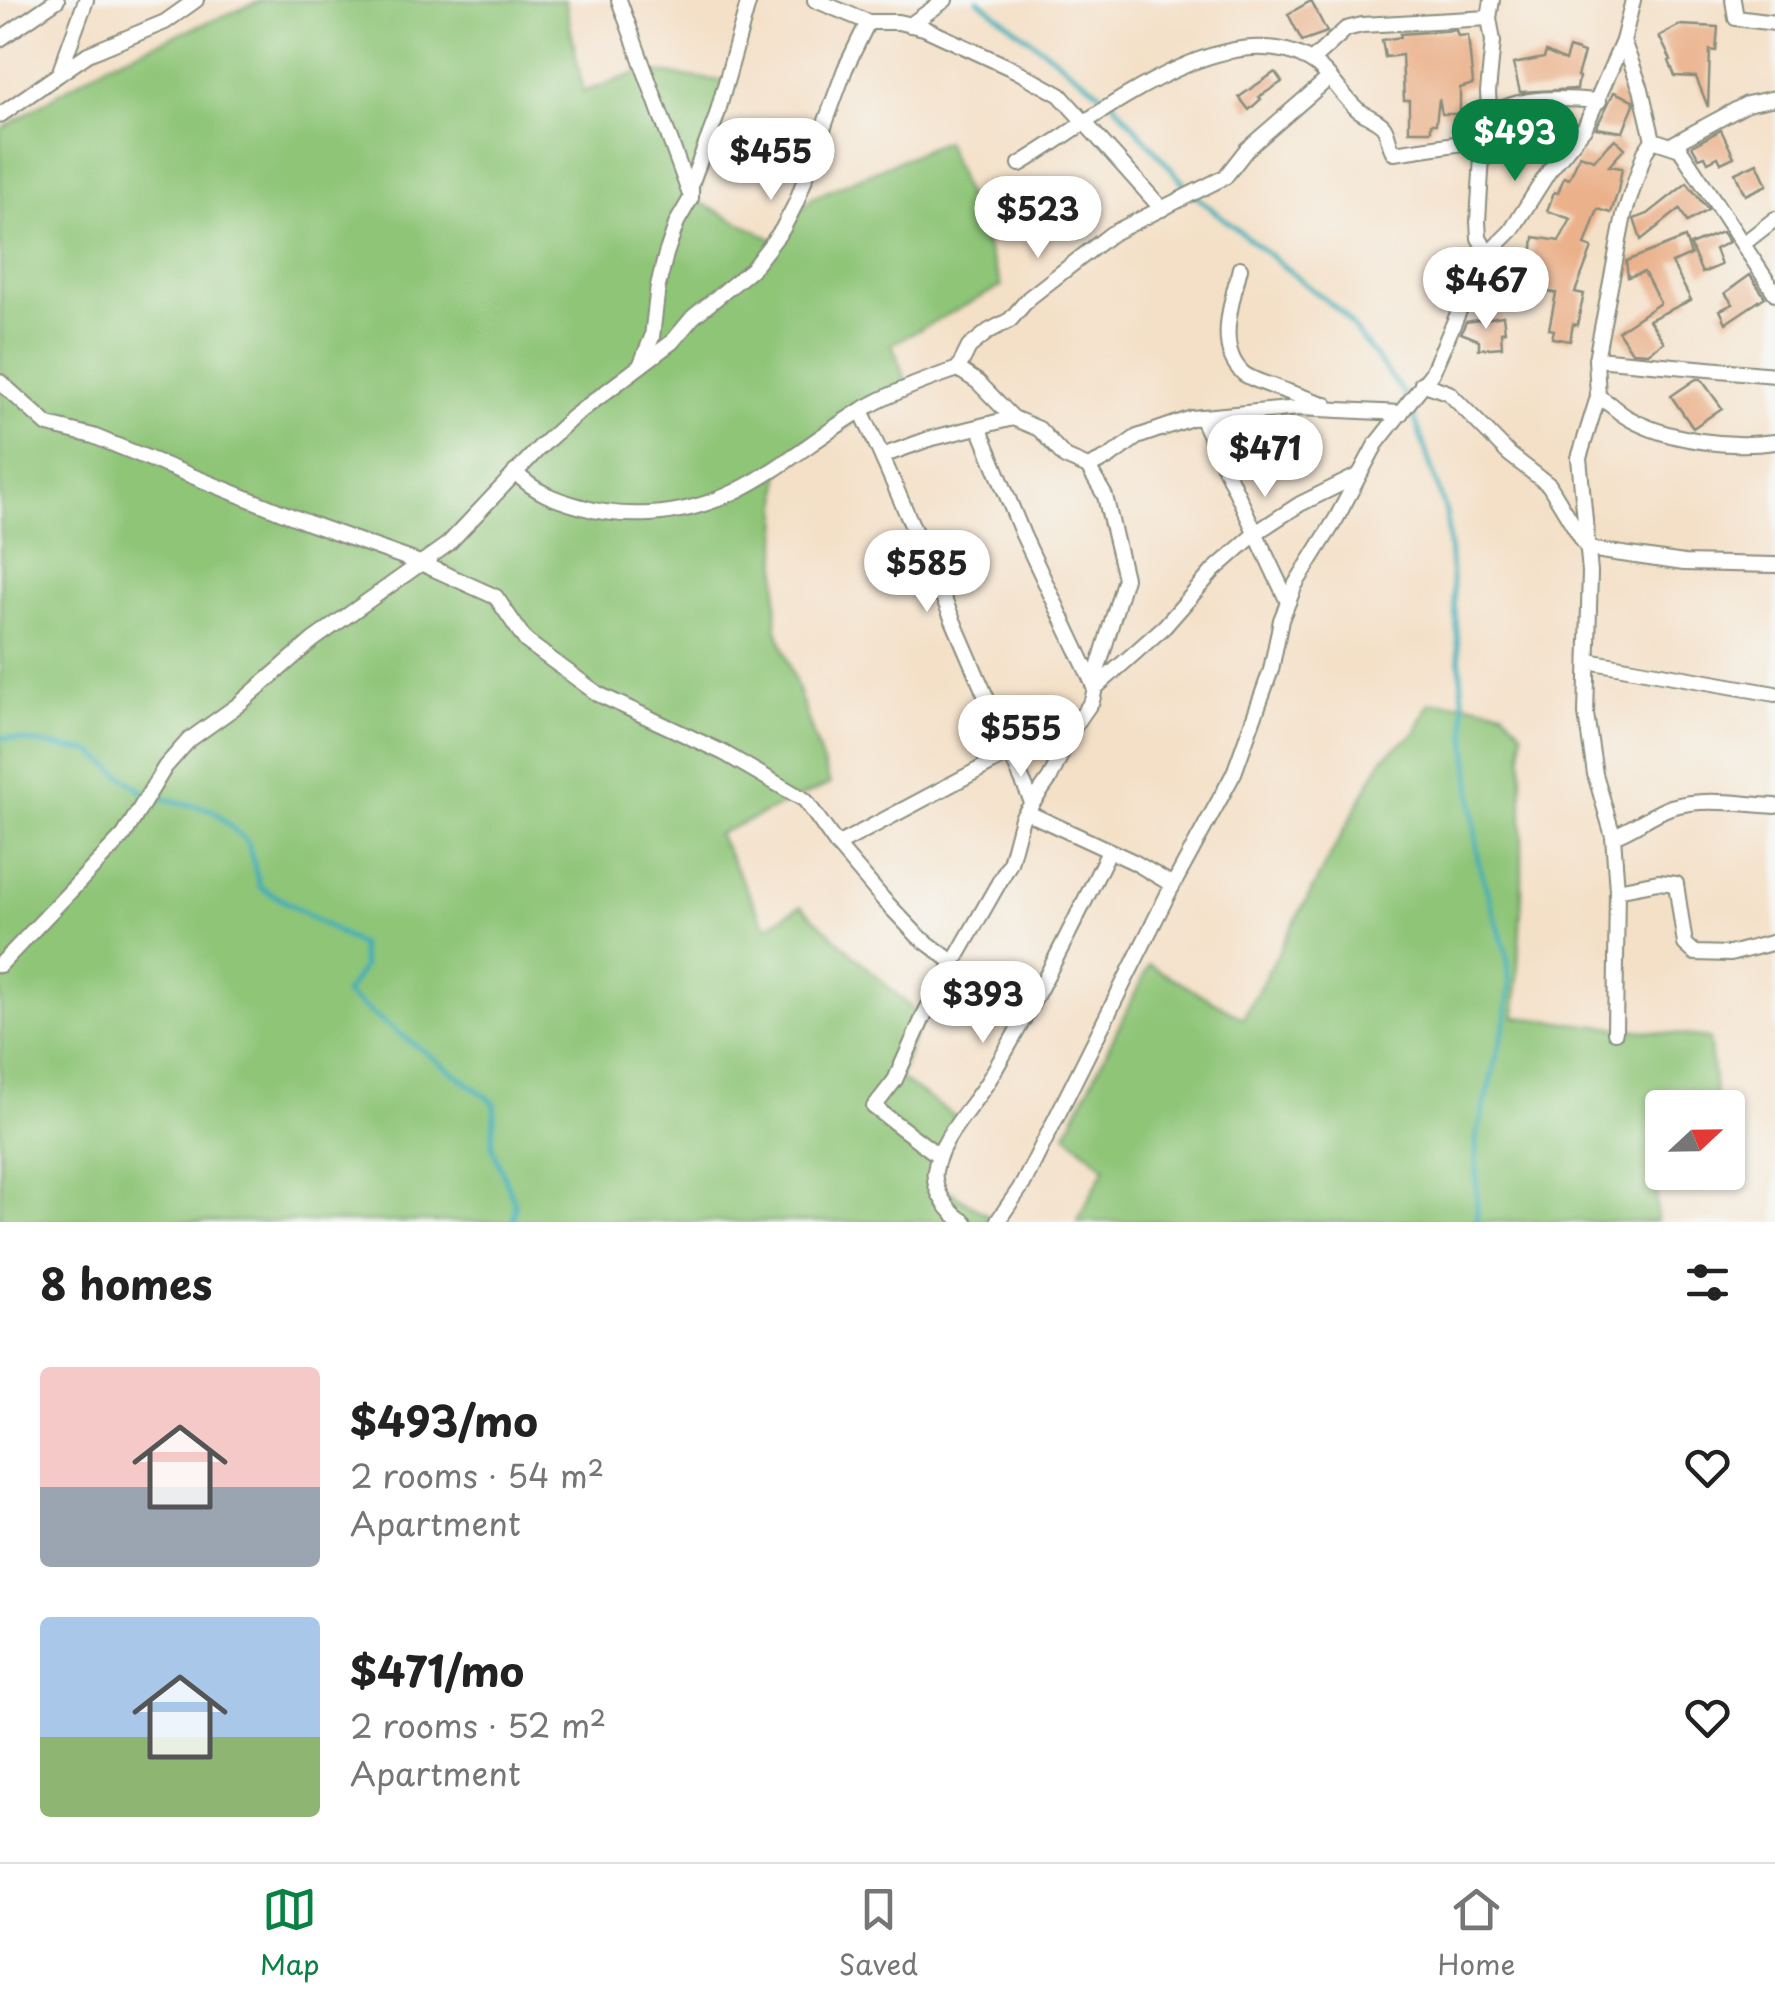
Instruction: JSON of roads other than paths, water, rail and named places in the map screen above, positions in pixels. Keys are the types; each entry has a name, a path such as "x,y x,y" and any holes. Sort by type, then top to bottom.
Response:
{"street":[{"path":"0,38 57,0"},
{"path":"59,74 86,0"},
{"path":"165,22 196,0"},
{"path":"0,114 88,54 209,0"},
{"path":"620,0 691,198"},
{"path":"640,366 652,337 666,254 677,222 691,198 691,184 716,118 748,0"},
{"path":"814,0 868,22 910,25 1015,70 1060,95 1162,209"},
{"path":"910,25 946,0"},
{"path":"1488,254 1479,238 1478,221 1484,140 1491,115 1488,92 1494,41 1489,18 1492,0"},
{"path":"998,1222 1023,1184 1172,885 1234,773 1271,670 1288,602 1376,444 1432,373 1488,254 1511,231 1549,171 1586,128 1623,41 1632,0"},
{"path":"1733,0 1736,18 1775,23"},
{"path":"1310,60 1346,28 1362,24 1489,18"},
{"path":"0,964 124,835 165,768 189,740 312,640 448,544 574,416 672,342 693,318 752,269 782,230 868,22"},
{"path":"1615,1032 1617,890 1613,836 1595,774 1586,714 1588,549 1579,458 1598,397 1596,359 1624,214 1645,152 1653,140 1641,89 1623,41"},
{"path":"1020,164 1136,90 1215,54 1274,50 1310,60 1356,108 1384,126 1394,153 1484,140"},
{"path":"515,472 526,484 551,498 595,512 629,515 668,513 708,504 749,487 861,410 924,380 958,369 970,347 989,330 1010,320 1052,278 1111,234 1225,177 1246,149 1329,78"},
{"path":"1672,144 1747,104 1775,98"},
{"path":"1491,115 1534,101 1599,101"},
{"path":"1653,140 1672,144 1695,168 1775,293"},
{"path":"1743,244 1775,219"},
{"path":"1240,268 1228,321 1228,347 1244,374 1338,409"},
{"path":"1596,359 1775,375"},
{"path":"939,1156 874,1107 895,1080 926,1011 1010,862 1029,807 1050,778 1074,727 1092,702 1125,578 1105,496 1088,467 1065,457 1038,429 1013,418 978,382 958,369"},
{"path":"0,382 48,425 93,436 422,564 496,597 526,641 598,694 724,753 806,800 838,846 918,936 954,963"},
{"path":"1422,383 1449,393 1510,454 1549,485 1588,549"},
{"path":"1598,397 1626,418 1680,436 1738,445 1775,442"},
{"path":"1088,467 1110,457 1137,436 1201,417 1299,408 1401,413"},
{"path":"861,410 1010,753 1029,807 1172,885"},
{"path":"1201,417 1288,602"},
{"path":"882,456 1013,418"},
{"path":"979,427 1023,535 1094,686"},
{"path":"1094,686 1165,626 1214,570 1257,532 1300,504 1360,475"},
{"path":"1588,549 1684,563 1775,565"},
{"path":"1588,661 1775,694"},
{"path":"838,846 1010,753"},
{"path":"1613,836 1668,808 1692,803 1775,806"},
{"path":"965,1222 956,1218 935,1181 939,1156 992,1076 1034,1001 1109,851"},
{"path":"1617,890 1658,882 1676,884 1686,944 1695,953 1730,954 1775,942"}],"waterway":[{"path":"978,0 1113,102 1193,194 1342,313 1409,401 1446,512 1478,861 1507,955 1510,985 1506,1020 1476,1139 1477,1222"},
{"path":"0,737 92,752 147,795 213,810 248,843 260,887 360,945 363,967 345,994 495,1103 492,1146 515,1204 513,1222"}]}
